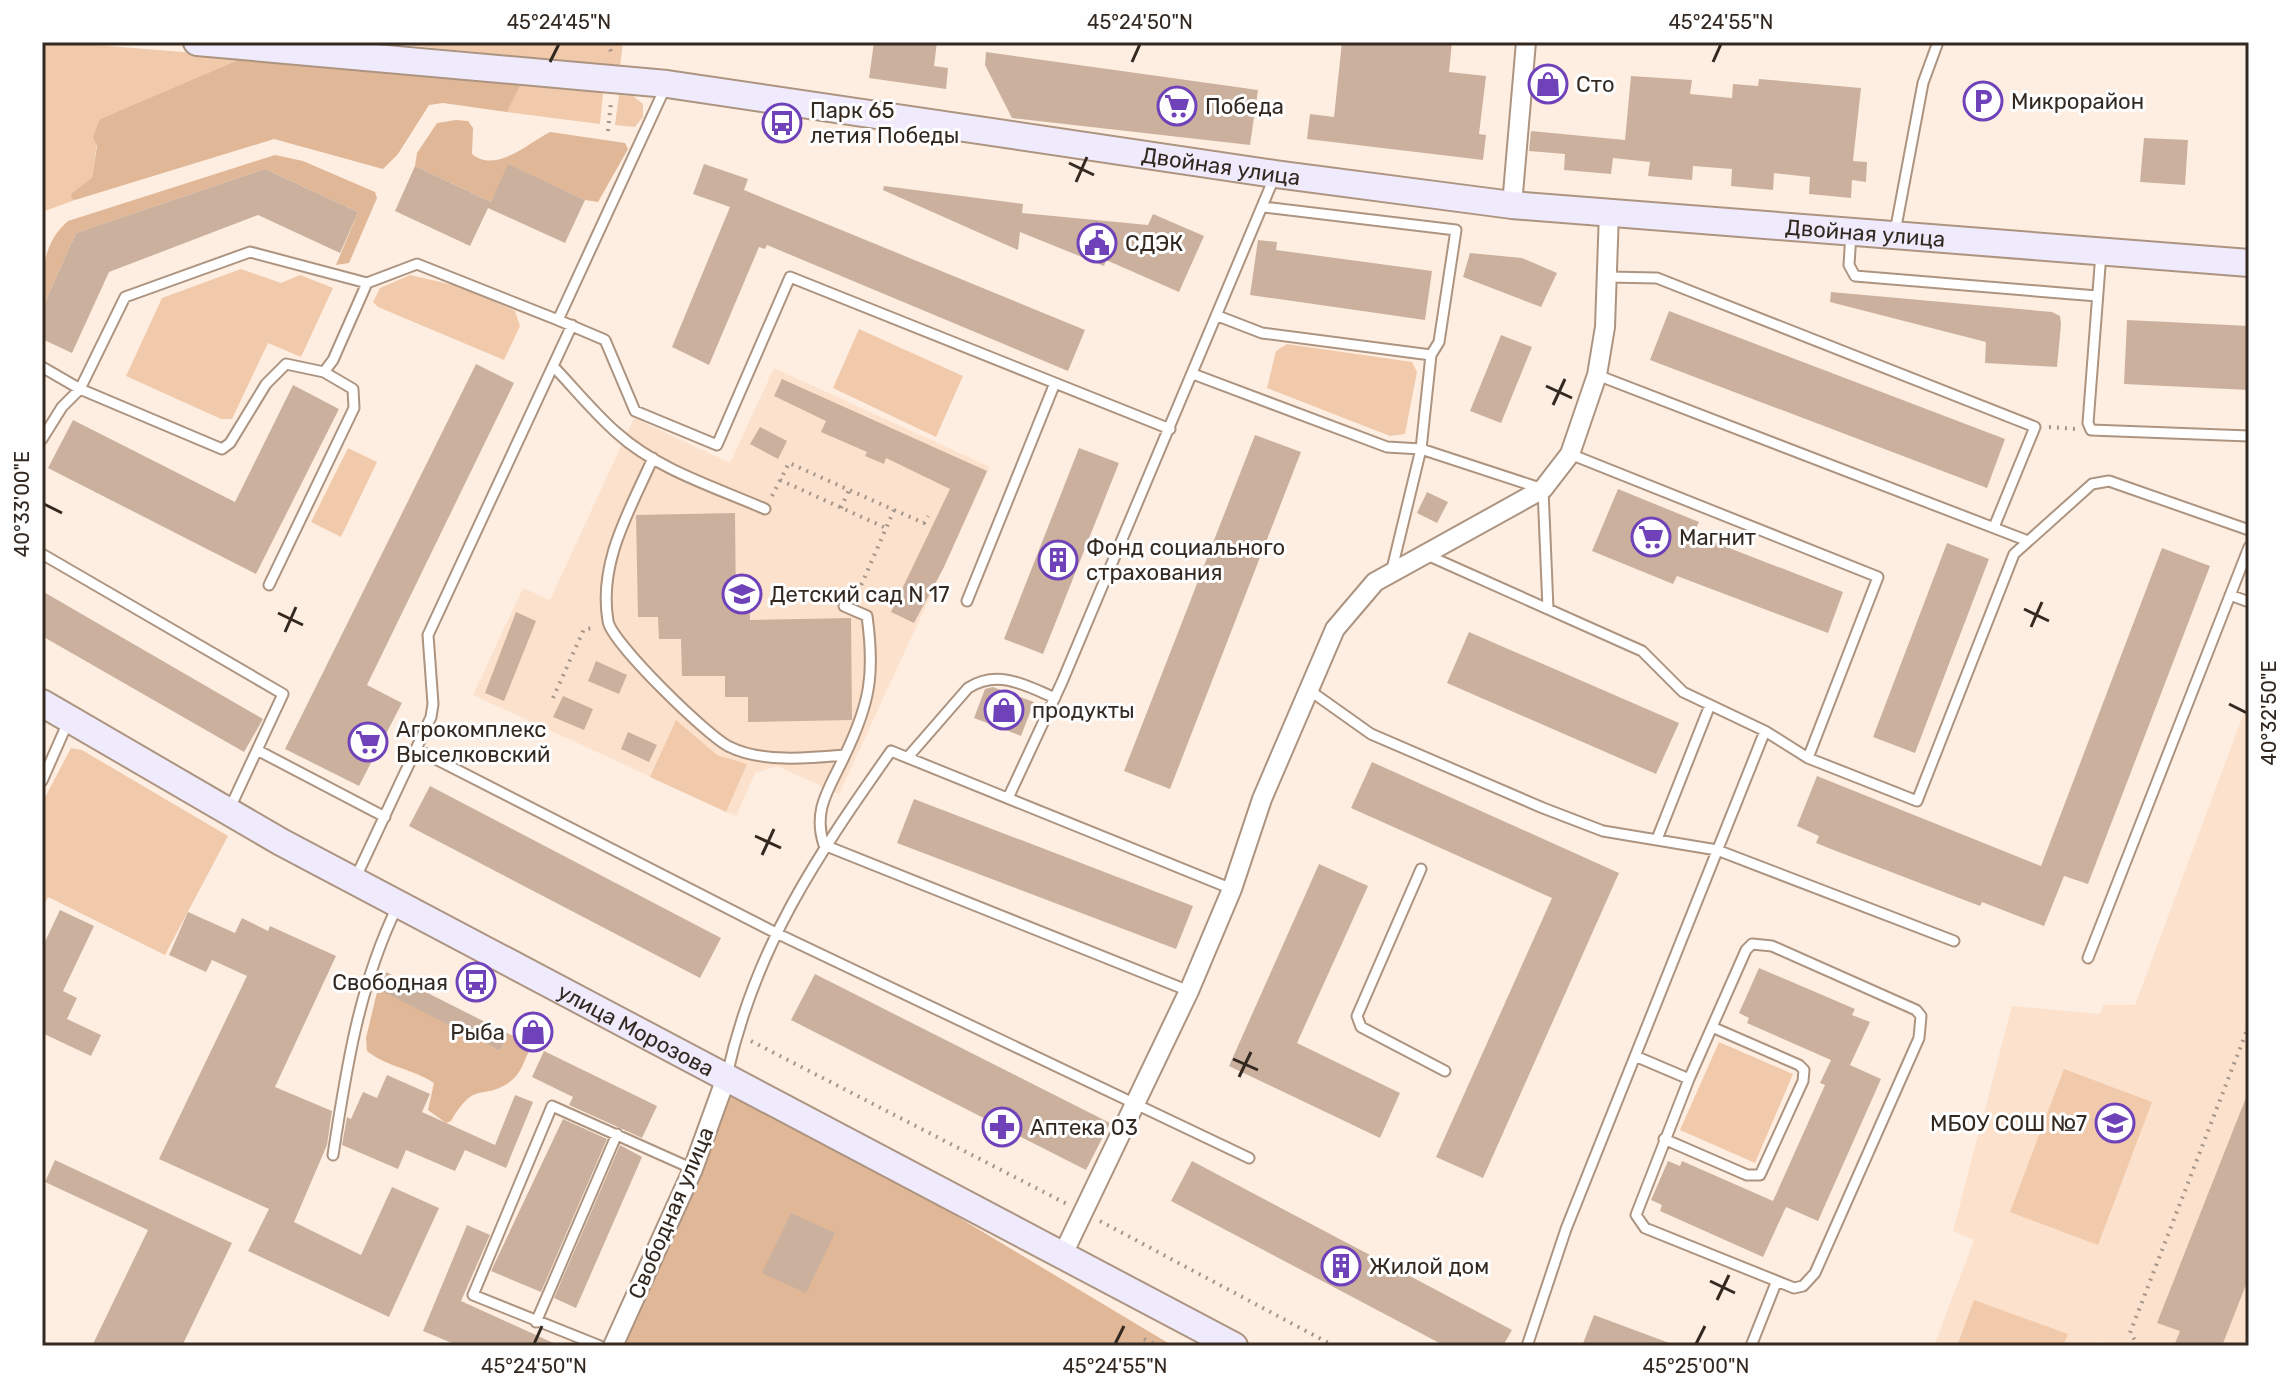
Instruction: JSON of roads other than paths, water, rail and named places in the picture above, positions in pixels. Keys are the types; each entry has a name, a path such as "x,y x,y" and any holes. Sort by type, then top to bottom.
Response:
{"street":[{"name":"Двойная улица","path":"197,42 667,84 1275,174 1512,205 1895,232 2249,263"},
{"path":"1512,205 1526,42"},
{"path":"1063,1254 1189,991 1232,889 1262,799 1335,629 1375,582 1543,489 1570,454 1597,375 1605,327 1609,212"},
{"name":"улица Морозова","path":"42,703 228,812 398,904 1234,1346"},
{"name":"Свободная улица","path":"613,1346 693,1169 726,1078"}],"lane":[{"path":"1895,232 1923,83 1938,42"},
{"path":"558,320 667,84"},
{"path":"1009,796 1055,698 1264,207 1275,174"},
{"path":"1264,207 1456,230 1439,342 1431,355 1421,449 1391,573"},
{"path":"1851,229 1849,265 1855,276 2097,296"},
{"path":"2101,250 2088,423 2091,430 2249,436"},
{"path":"42,439 62,407 80,389 125,297 250,252 367,283 417,264 572,325 605,340 635,411 717,445 790,277 1170,429"},
{"path":"1608,277 1657,278 2035,427 1994,527"},
{"path":"324,372 333,360 367,283"},
{"path":"1218,316 1262,333 1431,355"},
{"path":"355,880 418,750 433,704 428,635 572,325"},
{"path":"42,367 80,389 222,449 230,443 266,384 286,364 324,372 353,389 354,408 269,585"},
{"path":"553,366 616,433 653,458 765,509"},
{"path":"1193,374 1387,447 1421,449 1543,489 1548,609"},
{"path":"1597,375 2028,541"},
{"path":"967,601 1055,383"},
{"path":"1570,454 1878,577 1808,758"},
{"path":"653,458 611,556 607,575 609,626 633,659 714,738 731,748 755,755 845,755"},
{"path":"1425,554 1642,651 1683,692 1765,731 1808,758 1917,801 2014,554 2092,484 2109,481 2249,530"},
{"path":"2088,958 2249,547"},
{"path":"42,554 283,694 228,812"},
{"path":"2230,595 2249,602"},
{"path":"848,606 867,616 871,676 866,712 821,806 817,824 824,845 1189,991"},
{"path":"908,757 968,688 980,681 1004,678 1055,698"},
{"path":"1309,690 1371,734 1603,831 1717,850 1954,941"},
{"path":"1657,839 1710,705"},
{"path":"42,781 70,719"},
{"path":"1527,1346 1566,1229 1765,731"},
{"path":"257,750 385,817"},
{"path":"418,750 774,932 1249,1158"},
{"path":"726,1078 736,1033 774,932 824,845 891,751 1009,796 1232,889"},
{"path":"1421,869 1357,1016 1361,1027 1445,1071"},
{"path":"333,1155 348,1060 375,951 398,904"},
{"path":"1752,944 1772,946 1916,1010 1921,1016 1919,1038 1815,1273 1803,1286 1794,1288 1776,1283 1641,1223 1636,1215 1689,1079 1746,950 1752,944"},
{"path":"1664,1139 1747,1175 1760,1175 1803,1081 1804,1070 1799,1065 1712,1027"},
{"path":"1635,1056 1689,1079"},
{"path":"600,1346 473,1295 552,1106 693,1169"},
{"path":"536,1322 617,1134"},
{"path":"1751,1346 1776,1283"}],"place":[{"name":"Сто","path":"1548,84"},
{"name":"Микрорайон","path":"1983,101"},
{"name":"Победа","path":"1177,106"},
{"name":"Парк 65 летия Победы","path":"782,123"},
{"name":"СДЭК","path":"1097,243"},
{"name":"Магнит","path":"1651,537"},
{"name":"Фонд социального страхования","path":"1058,560"},
{"name":"Детский сад N 17","path":"742,594"},
{"name":"продукты","path":"1004,710"},
{"name":"Агрокомплекс Выселковский","path":"368,742"},
{"name":"Свободная","path":"476,982"},
{"name":"Рыба","path":"533,1032"},
{"name":"МБОУ СОШ №7","path":"2115,1123"},
{"name":"Аптека 03","path":"1002,1127"},
{"name":"Жилой дом","path":"1341,1266"}]}
